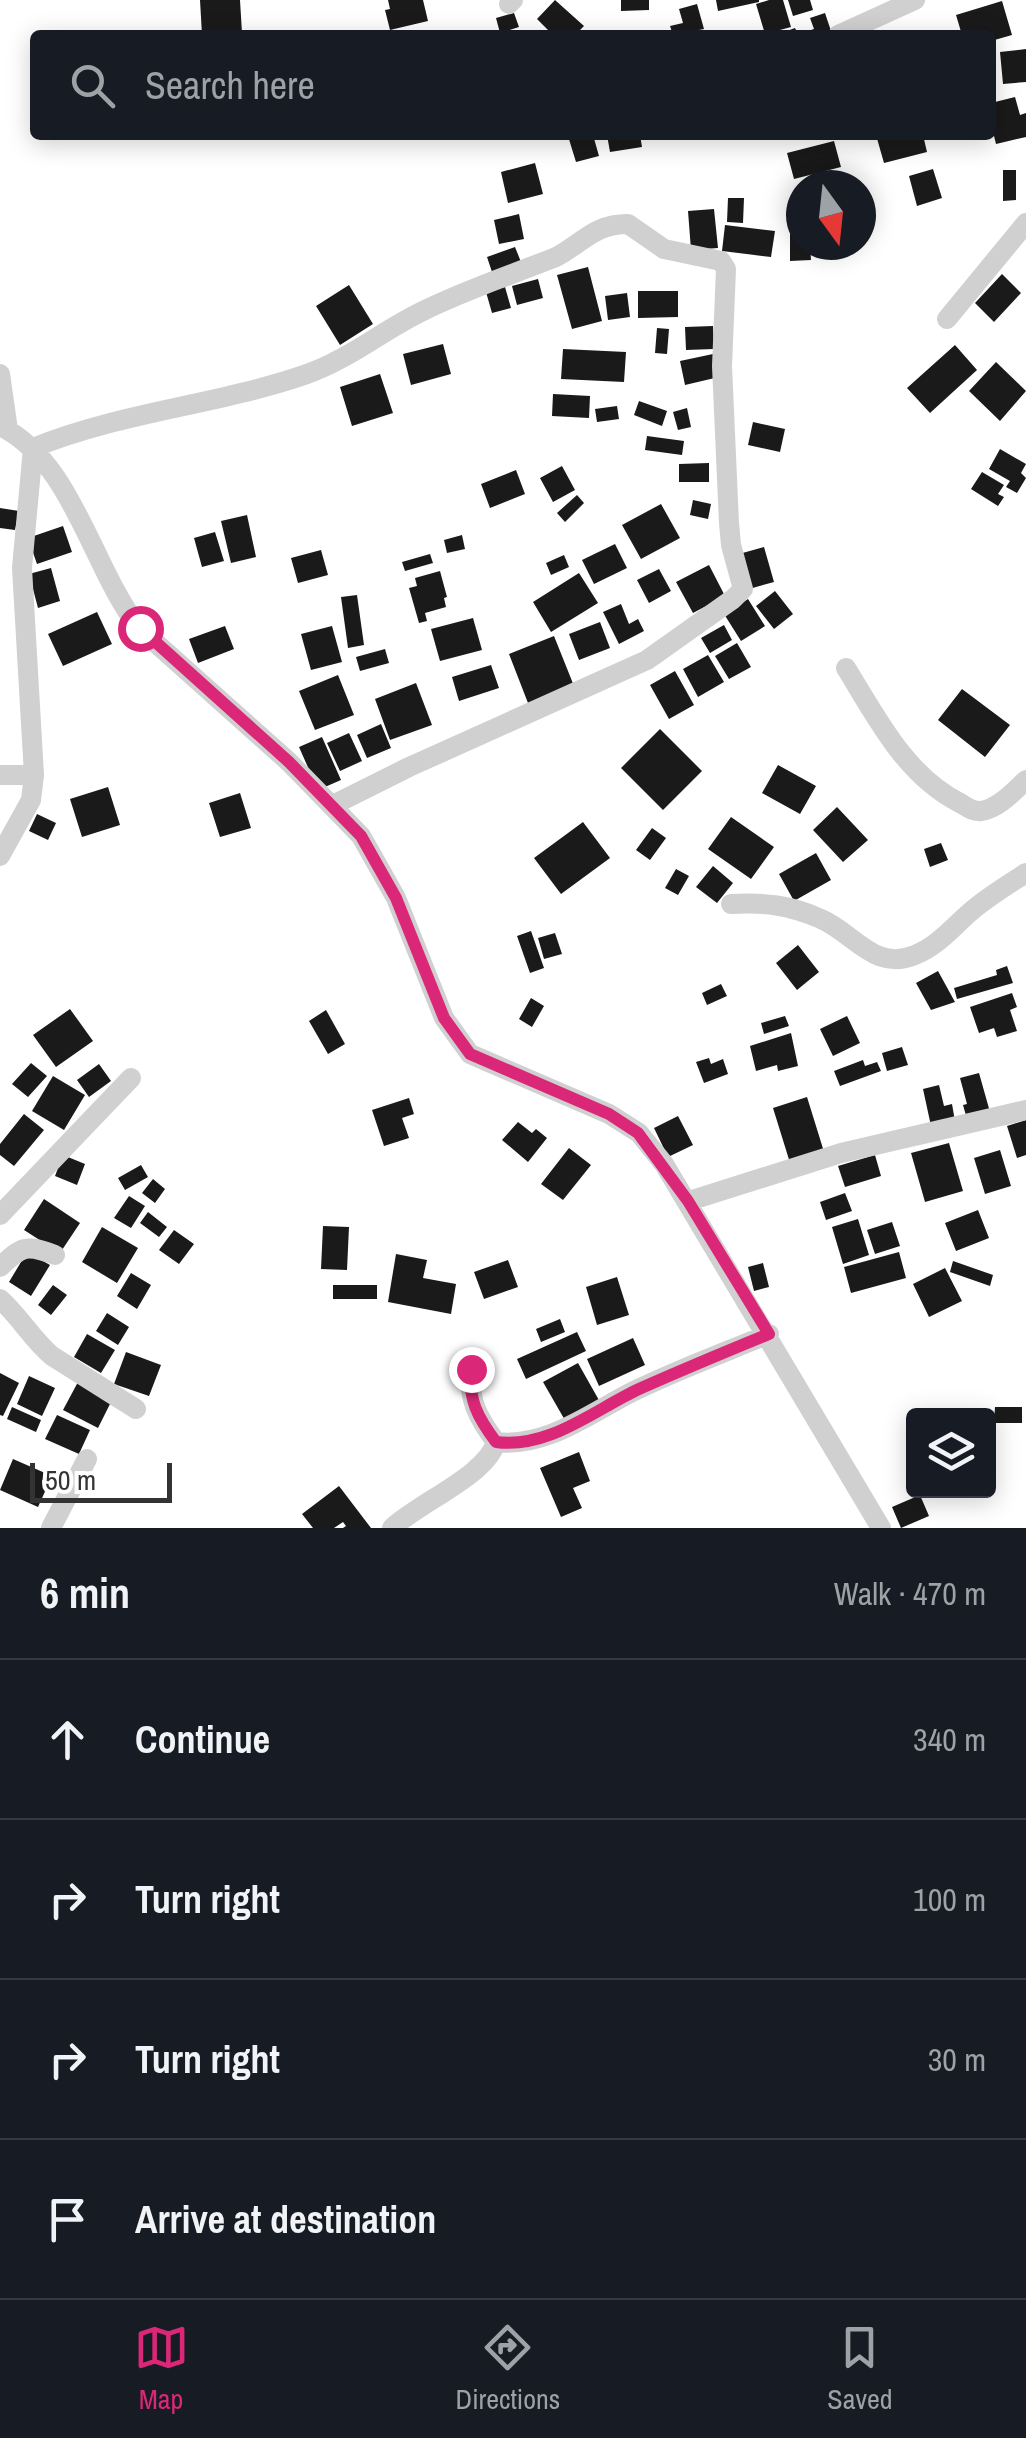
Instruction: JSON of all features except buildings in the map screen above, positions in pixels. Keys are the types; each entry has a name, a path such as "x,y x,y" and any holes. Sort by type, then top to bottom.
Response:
{"street":[{"path":"849,30 915,0"},
{"path":"947,318 1026,222"},
{"path":"33,448 82,429 182,408 306,374 338,361 419,313 556,256 578,245 596,228 611,224 628,224 664,250 718,259 724,264 722,366 728,523 743,588 647,660 333,805"},
{"path":"0,374 4,428 33,448 63,488 124,607 140,628 333,805 361,836 382,870 444,1018 470,1054 609,1114 638,1133 688,1201 882,1528"},
{"path":"0,856 30,800 34,775 22,568 33,448"},
{"path":"846,668 888,736 921,778 954,800 980,811 998,804 1026,780"},
{"path":"0,775 34,775"},
{"path":"731,904 783,904 824,920 883,959 900,960 929,949 973,909 1026,874"},
{"path":"0,1215 131,1078"},
{"path":"688,1201 841,1154 1026,1110"},
{"path":"0,1267 19,1249 33,1247 55,1254"},
{"path":"0,1299 52,1356 136,1409"},
{"path":"496,1442 532,1441 553,1434 633,1392 769,1334"},
{"path":"471,1369 471,1400 496,1442"},
{"path":"392,1528 487,1462 496,1442"},
{"path":"51,1528 87,1459"}],"route":[{"path":"140,628 289,762 361,836 396,898 444,1018 470,1054 609,1114 638,1133 664,1164 769,1334 633,1392 553,1434 511,1444 496,1442 480,1420 471,1400 471,1369"}]}
